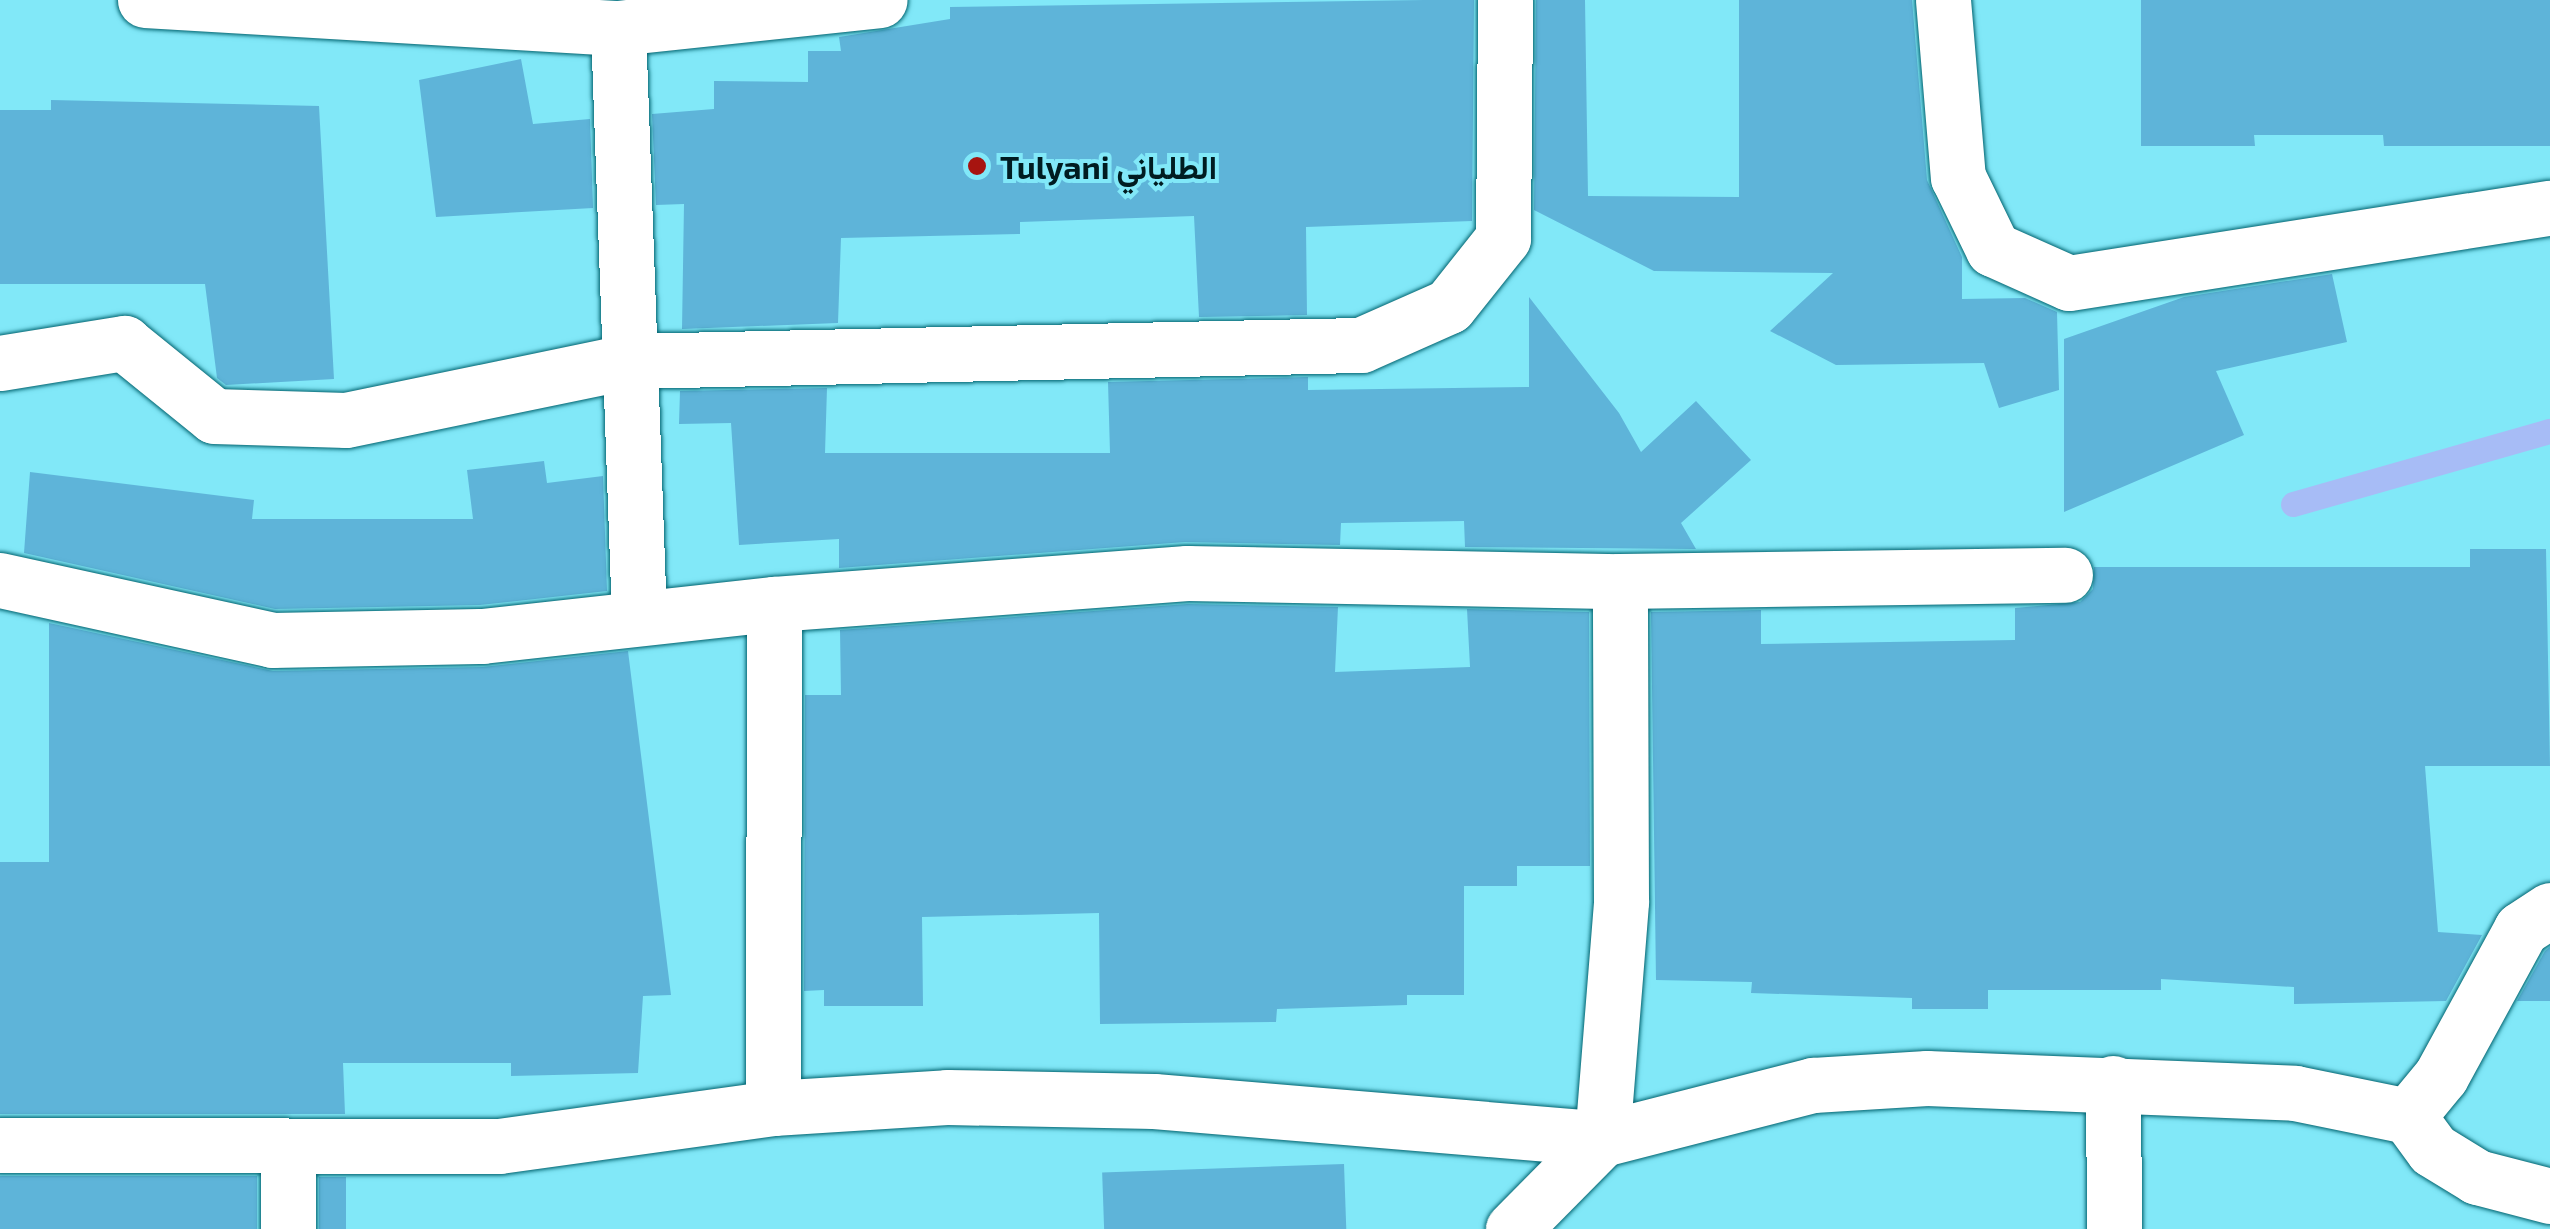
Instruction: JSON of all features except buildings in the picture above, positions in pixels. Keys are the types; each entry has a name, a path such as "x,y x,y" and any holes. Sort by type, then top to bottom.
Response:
{"street":[{"path":"144,0 618,28 880,0"},
{"path":"0,363 124,344 214,416 346,420 630,361 1362,345 1449,306 1504,238 1505,0"},
{"path":"1943,0 1958,177 1994,249 2069,283 2550,208"},
{"path":"618,28 639,618"},
{"path":"0,580 272,640 482,636 774,604 1187,572 1620,581 2065,575"},
{"path":"1513,1229 1602,1140 1621,901 1620,581"},
{"path":"773,1108 774,604"},
{"path":"2408,1116 2442,1076 2521,930 2550,910"},
{"path":"0,1145 499,1146 773,1108 947,1097 1154,1101 1602,1140 1814,1084 1927,1078 2295,1093 2408,1116 2433,1150 2476,1176 2550,1196"},
{"path":"2112,1083 2114,1229"},
{"path":"288,1146 288,1229"}],"waterway":[{"path":"2293,504 2550,431"}],"place":[{"name":"Tulyani الطلياني","path":"977,166"}]}
